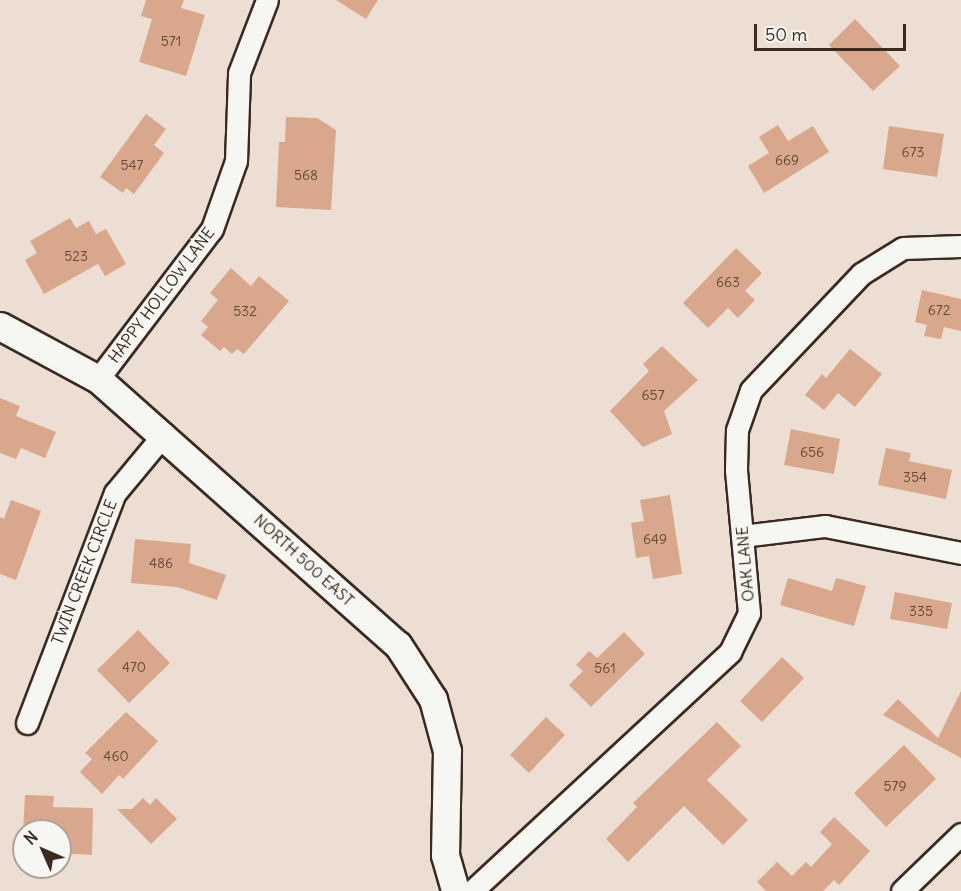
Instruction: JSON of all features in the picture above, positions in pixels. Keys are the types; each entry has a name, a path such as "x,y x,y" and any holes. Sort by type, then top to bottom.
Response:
{"street":[{"name":"HAPPY HOLLOW LANE","path":"98,379 212,229 236,161 239,73 267,0"},
{"name":"OAK LANE","path":"472,891 730,652 749,613 742,536 737,430 751,390 861,273 903,248 961,246"},
{"name":"NORTH 500 EAST","path":"0,326 98,379 164,434 398,645 433,699 447,751 445,855 454,891"},
{"name":"TWIN CREEK CIRCLE","path":"27,723 115,493 164,434"},
{"path":"742,536 825,526 961,553"},
{"path":"902,891 961,834"}],"building":[{"path":"146,0 184,0 181,8 205,15 186,76 139,62 152,19 141,16"},
{"path":"336,0 378,0 366,19"},
{"path":"855,19 900,66 873,91 829,45"},
{"path":"146,114 166,129 154,145 164,153 134,194 126,188 123,193 100,177"},
{"path":"286,117 317,118 336,130 331,210 276,207 279,142 285,142"},
{"path":"778,125 788,141 813,126 829,152 764,193 748,166 769,153 759,137"},
{"path":"889,126 944,134 937,177 883,169"},
{"path":"70,218 76,228 89,221 96,234 106,229 126,264 105,276 98,264 44,294 25,260 37,253 30,241"},
{"path":"736,248 762,273 745,291 755,300 738,318 728,308 708,328 683,303"},
{"path":"231,268 251,286 259,276 289,301 244,354 237,349 232,354 224,347 220,351 201,335 208,327 201,321 218,300 210,293"},
{"path":"922,290 961,299 961,331 944,327 941,339 924,336 927,325 915,322"},
{"path":"662,346 698,380 664,411 672,434 643,447 610,411 649,371 643,364"},
{"path":"850,349 882,374 855,407 838,393 824,410 805,395 822,374 826,378"},
{"path":"0,398 20,406 16,416 56,432 45,458 21,448 16,459 0,453"},
{"path":"791,429 840,439 834,474 784,465"},
{"path":"886,448 911,453 909,461 952,470 946,499 878,485"},
{"path":"670,495 682,574 653,579 649,556 636,558 631,523 644,521 640,500"},
{"path":"11,500 41,511 16,580 0,574 0,517 4,519"},
{"path":"135,539 191,544 189,563 226,575 217,600 177,587 131,583"},
{"path":"788,578 832,591 836,578 866,586 854,626 780,605"},
{"path":"895,592 952,603 947,629 890,619"},
{"path":"138,630 170,663 129,703 97,670"},
{"path":"624,632 645,654 591,707 569,685 583,671 576,665 589,651 597,658"},
{"path":"782,657 804,678 762,722 740,701"},
{"path":"961,691 961,758 883,715 898,699 938,738"},
{"path":"126,712 158,741 123,779 119,775 102,794 80,772 92,759 85,753"},
{"path":"546,717 565,735 529,773 510,755"},
{"path":"717,722 741,746 707,780 748,820 723,845 684,806 628,862 606,839 637,807 633,803"},
{"path":"904,745 936,779 886,827 854,793"},
{"path":"25,795 54,796 53,807 93,808 92,855 72,854 72,819 24,819"},
{"path":"143,798 150,805 156,798 177,819 151,844 117,809 132,809"},
{"path":"834,817 870,851 839,885 834,880 823,891 766,891 757,882 777,862 792,876 806,862 811,867 832,844 820,832"}]}
